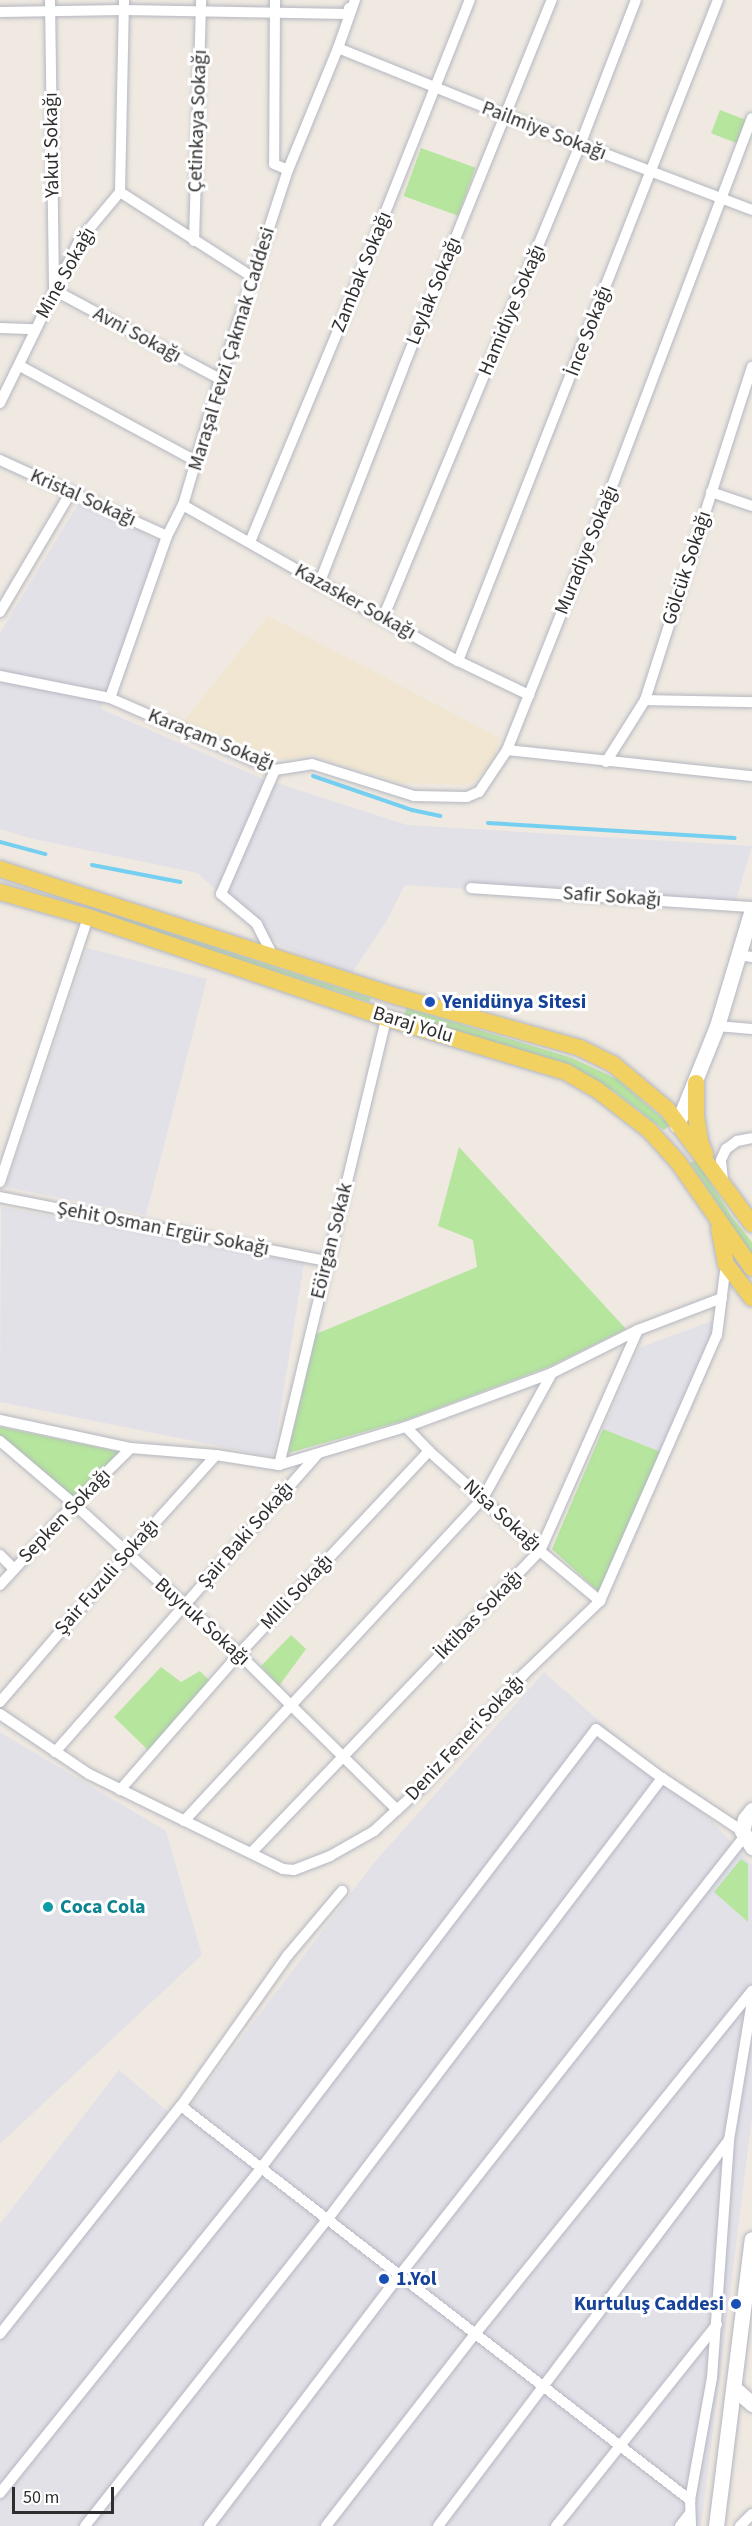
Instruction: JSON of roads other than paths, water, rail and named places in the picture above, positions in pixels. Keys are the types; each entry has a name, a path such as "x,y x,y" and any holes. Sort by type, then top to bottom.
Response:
{"main road":[{"name":"Baraj Yolu","path":"0,869 393,995 580,1048 613,1064 667,1109 752,1224"},
{"name":"Baraj Yolu","path":"0,892 88,917 386,1018 566,1072 596,1089 649,1130 678,1162 752,1268"},
{"path":"88,917 92,898"},
{"path":"678,1162 677,1125 696,1083 745,956 752,908"},
{"path":"386,1018 393,995"},
{"path":"696,1083 696,1116 700,1142 711,1169"},
{"path":"717,1221 726,1264 752,1298"},
{"path":"748,1842 751,1812"},
{"path":"716,2526 735,2389 748,2321 752,2239"},
{"path":"735,2389 752,2403"}],"street":[{"name":"Yakut Sokağı","path":"50,0 54,290"},
{"name":"Çetinkaya Sokağı","path":"195,242 201,0"},
{"path":"275,0 274,164 288,170"},
{"path":"0,12 51,12 124,5 201,13 348,14 350,0"},
{"name":"Maraşal Fevzi Çakmak Caddesi","path":"110,698 167,536 183,505 219,379 288,170 355,0"},
{"name":"Zambak Sokağı","path":"250,542 470,0"},
{"name":"Leylak Sokağı","path":"319,584 403,368 552,0"},
{"name":"Hamidiye Sokağı","path":"383,618 580,145 636,0"},
{"name":"İnce Sokağı","path":"459,661 718,0"},
{"path":"124,5 120,192 254,278"},
{"name":"Pailmiye Sokağı","path":"338,48 580,145 752,210"},
{"name":"Muradiye Sokağı","path":"507,750 614,483 720,197 752,118"},
{"name":"Mine Sokağı","path":"0,403 79,242 120,192"},
{"name":"Avni Sokağı","path":"54,290 219,379"},
{"path":"0,328 35,329"},
{"path":"20,366 196,461"},
{"name":"Gölcük Sokağı","path":"606,762 645,700 752,367"},
{"name":"Kristal Sokağı","path":"0,460 167,536"},
{"path":"0,612 71,492"},
{"path":"711,492 752,506"},
{"name":"Kazasker Sokağı","path":"183,505 319,584 459,661 529,695"},
{"name":"Karaçam Sokağı","path":"0,676 110,698 275,770 312,764 414,796 467,797 479,792 507,750"},
{"path":"645,700 752,702"},
{"path":"507,750 752,776"},
{"path":"274,958 257,924 221,894 275,770"},
{"name":"Safir Sokağı","path":"471,888 752,908"},
{"path":"0,1182 88,917"},
{"name":"Eöirgan Sokak","path":"279,1465 386,1018"},
{"path":"717,1026 752,1029"},
{"path":"728,1191 721,1174 721,1160 726,1149 737,1141 752,1138"},
{"name":"Şehit Osman Ergür Sokağı","path":"0,1197 326,1261"},
{"name":"Deniz Feneri Sokağı","path":"0,1714 89,1774 283,1869 294,1870 330,1856 374,1831 425,1784 523,1675 600,1601 717,1335 726,1264"},
{"path":"0,1420 131,1448 216,1455 279,1465 406,1427 552,1373 638,1330 722,1298"},
{"name":"İktibas Sokağı","path":"251,1853 540,1551 638,1330"},
{"path":"184,1821 483,1498 552,1373"},
{"name":"Nisa Sokağı","path":"406,1427 429,1451 540,1551 600,1601"},
{"name":"Buyruk Sokağı","path":"0,1440 74,1503 127,1554 239,1654 397,1810"},
{"name":"Sepken Sokağı","path":"0,1585 74,1503 131,1448"},
{"name":"Milli Sokağı","path":"120,1790 239,1654 429,1451"},
{"name":"Şair Baki Sokağı","path":"55,1752 318,1454"},
{"name":"Şair Fuzuli Sokağı","path":"0,1702 127,1554 216,1455"},
{"path":"0,1555 14,1569"},
{"path":"0,2493 261,2168 596,1729 748,1842 399,2276 209,2526"},
{"path":"85,2526 327,2220 662,1778"},
{"path":"0,2334 181,2106 288,1955 342,1891"},
{"path":"326,2526 475,2334 752,1991"},
{"path":"690,2526 690,2500 712,2378 729,2140 752,2001"},
{"path":"181,2106 690,2500"},
{"path":"438,2526 729,2140"},
{"path":"556,2526 717,2324"},
{"path":"680,2526 690,2513"},
{"path":"740,2526 752,2514"}],"waterway":[{"path":"313,776 412,810 440,816"},
{"path":"488,823 735,838"},
{"path":"0,842 45,854"},
{"path":"92,865 180,882"}],"place":[{"name":"Yenidünya Sitesi","path":"430,1002"},
{"name":"Coca Cola","path":"48,1907"},
{"name":"1.Yol","path":"384,2279"},
{"name":"Kurtuluş Caddesi","path":"736,2304"}]}
